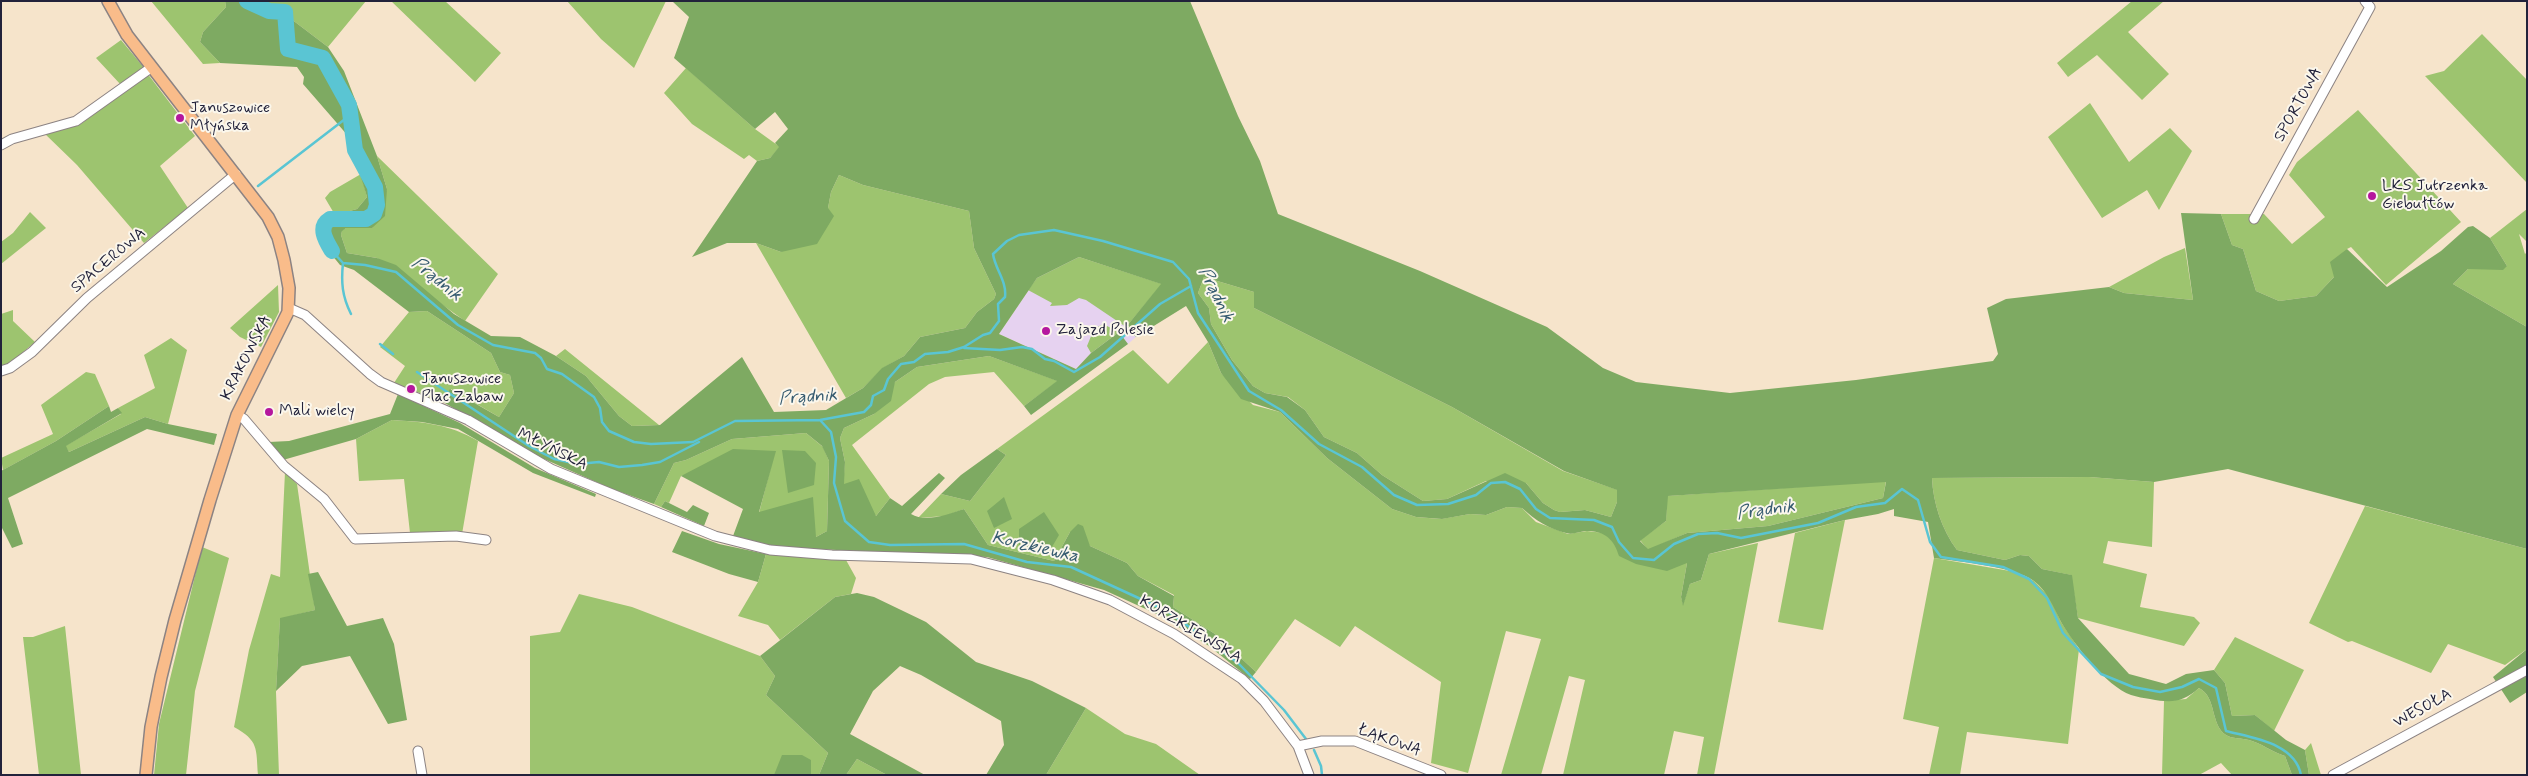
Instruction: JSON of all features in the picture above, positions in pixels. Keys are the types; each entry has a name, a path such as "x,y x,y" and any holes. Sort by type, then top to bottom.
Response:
{"main road":[{"name":"KRAKOWSKA","path":"108,1 118,22 259,204 278,237 289,282 289,308 278,336 236,414 174,620 154,711 146,775"}],"street":[{"name":"SPORTOWA","path":"2254,219 2368,4"},
{"path":"1,145 28,134 76,120 152,67"},
{"name":"SPACEROWA","path":"1,371 10,368 32,352 87,298 236,174"},
{"name":"MŁYŃSKA","path":"289,308 305,314 381,382 468,420 551,469 714,536 770,550 832,555"},
{"path":"236,414 244,419 284,466 324,499 355,539 456,536 486,540"},
{"name":"KORZKIEWSKA","path":"832,555 971,559 1053,580 1110,600 1174,634 1242,679 1264,701 1298,746 1309,775"},
{"name":"WESOŁA","path":"2333,775 2527,670"},
{"name":"ŁĄKOWA","path":"1298,746 1322,741 1355,741 1441,775"},
{"path":"418,751 422,775"}],"shaded area":[{"path":"1079,257 1126,328 1136,337 1128,344 1119,332 1091,353 1076,369 999,334 1037,278"}],"green space":[{"path":"151,1 225,1 226,7 203,32 200,42 220,63 203,64"},
{"path":"225,1 263,1 278,9 328,47 344,71 377,156 387,189 385,216 372,228 346,228 342,231 341,235 347,253 377,258 396,265 454,314 491,336 520,337 556,356 586,376 619,416 632,426 660,425 742,357 774,412 826,410 863,388 882,368 904,356 920,337 965,328 977,312 994,299 996,294 974,248 969,211 863,185 839,175 831,192 828,208 834,216 817,244 781,252 756,243 727,243 692,257 757,161 770,158 779,147 775,143 788,129 775,112 755,129 674,58 689,17 672,1 1190,1 1238,116 1260,161 1278,214 1420,271 1547,327 1603,368 1636,382 1730,393 1856,380 1993,361 1998,354 1987,308 2006,299 2109,287 2124,293 2193,300 2181,213 2221,214 2232,245 2243,249 2256,291 2279,301 2316,296 2334,277 2330,262 2347,249 2387,287 2441,251 2468,227 2473,226 2490,238 2507,266 2503,270 2468,269 2453,284 2527,327 2527,549 2228,469 2154,482 2089,477 1932,478 1939,516 1957,550 2005,560 2020,555 2029,556 2042,569 2072,575 2078,618 2129,674 2166,684 2186,674 2214,670 2225,683 2232,716 2255,715 2286,740 2305,750 2309,775 2292,775 2285,756 2253,741 2226,735 2218,725 2209,698 2199,688 2187,697 2176,701 2138,697 2121,690 2101,674 2082,652 2061,622 2047,595 2034,581 2000,568 1934,558 1928,522 1894,516 1894,509 1709,554 1701,580 1690,584 1683,606 1681,597 1687,563 1667,571 1636,564 1619,556 1611,540 1598,532 1585,531 1571,534 1560,531 1543,524 1522,508 1507,507 1486,515 1470,514 1442,519 1416,517 1392,509 1327,458 1280,412 1241,399 1221,373 1208,342 1186,306 1136,337 1126,327 1161,284 1079,257 1037,278 999,334 1076,369 1091,353 1119,332 1128,344 1031,415 1024,406 1057,381 989,356 917,367 895,382 891,401 874,414 844,428 840,438 845,462 844,484 859,479 876,516 890,498 902,506 939,473 945,478 911,514 917,517 930,518 964,509 988,545 1054,561 1070,532 1078,524 1083,526 1090,546 1127,563 1138,576 1174,596 1173,607 1215,634 1256,672 1250,679 1209,646 1161,616 1104,590 987,557 772,547 733,536 743,509 681,476 733,449 776,451 759,512 813,497 816,537 827,531 829,461 822,446 806,433 732,439 686,460 674,463 654,504 612,489 535,455 443,402 450,389 499,417 514,393 510,375 500,372 491,353 427,311 409,312 354,270 340,265 327,249 319,229 320,219 357,209 367,197 349,137 303,84 304,77 297,67 220,63 200,42 203,32 226,7","holes":["1204,277 1254,292 1254,308 1452,407 1564,471 1617,490 1617,502 1611,517 1585,510 1560,512 1554,510 1543,503 1526,483 1505,473 1447,499 1423,501 1382,475 1357,453 1324,437 1305,410 1287,397 1265,393 1253,386 1232,360 1211,324 1209,308 1198,293","1886,482 1883,498 1768,526 1687,533 1648,549 1640,541 1666,521 1668,496"]},
{"path":"263,1 366,1 328,47 278,9"},
{"path":"391,1 445,1 501,53 475,82"},
{"path":"567,1 666,1 634,68 601,39"},
{"path":"2132,1 2164,1 2128,32 2169,74 2142,100 2097,55 2068,77 2057,63"},
{"path":"2482,34 2527,80 2527,183 2425,76 2444,71"},
{"path":"121,40 145,69 121,85 96,58"},
{"path":"686,68 755,129 780,147 770,158 757,161 749,155 744,159 692,124 664,93"},
{"path":"147,73 195,136 160,166 188,208 144,243 77,165 43,132 81,124"},
{"path":"2090,103 2129,162 2170,128 2192,151 2159,210 2147,190 2102,218 2048,137"},
{"name":"LKS Jutrzenka Giebułtów","path":"2358,110 2461,222 2386,285 2351,247 2347,249 2334,277 2316,296 2279,301 2256,291 2243,249 2232,245 2221,214 2264,214 2292,244 2325,217 2289,175 2297,162"},
{"path":"377,156 498,274 465,321 377,258 347,253 341,235 342,230 346,228 372,228 387,189"},
{"path":"361,174 367,197 357,209 335,215 325,198 330,192"},
{"path":"839,175 863,185 969,211 974,248 996,294 994,299 977,312 965,328 920,337 904,356 883,368 863,388 846,398 756,243 781,252 828,208 831,192"},
{"path":"2527,209 2527,242 2519,234 2525,254 2527,252 2527,327 2453,284 2468,269 2507,266 2490,238"},
{"path":"30,212 46,228 1,264 1,242 13,233"},
{"path":"2185,248 2193,300 2124,293 2109,287 2164,257"},
{"path":"1079,257 1162,284 1126,327 1086,300 1079,298 1067,305 1050,306 1052,303 1028,290 1037,278"},
{"path":"1204,277 1254,292 1254,308 1452,407 1563,471 1618,490 1617,502 1611,517 1585,510 1560,512 1554,510 1543,503 1526,483 1486,481 1447,499 1423,501 1382,475 1357,453 1324,437 1305,410 1288,397 1265,393 1253,386 1232,360 1211,324 1209,308 1198,293"},
{"path":"278,285 279,312 261,347 240,337 230,328"},
{"path":"13,310 13,321 35,342 8,365 1,367 1,314"},
{"path":"427,311 491,353 500,372 510,375 514,393 499,417 451,389 443,402 394,383 405,366 380,347 409,312"},
{"path":"1103,324 1119,332 1091,353 1087,346 1094,329"},
{"path":"171,338 187,350 168,424 145,417 69,452 65,446 121,414 118,408 155,388 144,355"},
{"path":"1208,342 1221,373 1253,405 1280,412 1327,458 1392,509 1416,517 1441,519 1470,514 1486,515 1507,507 1522,508 1536,522 1568,534 1587,531 1604,533 1615,543 1687,563 1681,597 1683,604 1690,584 1701,580 1709,554 1758,543 1714,775 1697,775 1704,737 1674,731 1664,775 1563,775 1585,680 1569,676 1541,775 1501,775 1541,639 1506,631 1468,773 1431,763 1441,682 1355,626 1340,647 1295,619 1256,672 1215,634 1173,607 1174,595 1138,576 1127,563 1090,546 1070,532 1054,561 988,545 964,509 945,516 918,518 941,494 970,501 1006,455 997,449 1133,350 1168,384"},
{"path":"565,349 659,425 632,426 619,416 586,376 556,356"},
{"path":"989,356 1058,381 1024,406 994,372 945,377 929,384 852,445 890,498 876,516 843,485 845,462 840,438 844,428 874,414 895,382 917,367"},
{"path":"86,372 95,374 109,406 56,441 3,470 1,458 53,434 41,405"},
{"path":"398,394 460,423 535,468 596,494 595,497 533,473 458,429 422,422 392,420 356,439 283,460 269,442 289,441 390,414"},
{"path":"109,406 111,412 118,408 122,413 66,446 69,452 145,417 168,424 217,434 214,445 147,429 8,498 23,544 12,548 1,526 1,471 56,441"},
{"path":"392,420 446,427 478,441 462,534 410,533 404,479 359,481 356,439"},
{"path":"806,433 823,447 829,461 827,531 816,537 759,513 775,451 681,476 669,503 665,501 661,507 654,504 674,463 686,460 732,439"},
{"path":"997,449 1006,455 970,501 941,494 961,475"},
{"path":"782,450 805,451 816,463 814,485 788,493"},
{"path":"285,472 297,484 315,610 280,619 276,692 279,775 258,775 255,746 248,737 234,727 249,650 271,574 280,577"},
{"path":"2089,477 2154,482 2152,547 2108,541 2103,563 2147,574 2140,607 2194,617 2200,623 2184,646 2078,618 2071,575 2042,569 2029,556 2020,555 2005,560 1957,550 1939,516 1932,478"},
{"path":"1886,481 1883,498 1768,526 1687,533 1648,550 1640,540 1666,521 1667,496"},
{"path":"1004,497 1012,519 994,528 987,511"},
{"path":"665,501 687,512 693,505 709,513 704,526 661,507"},
{"path":"2365,506 2527,549 2527,649 2505,665 2448,644 2431,673 2352,641 2348,642 2309,623"},
{"path":"1044,512 1059,535 1049,552 1019,546 1019,529"},
{"path":"1845,520 1823,630 1778,622 1795,533"},
{"path":"682,531 719,544 766,554 758,582 729,574 672,552"},
{"path":"202,547 229,558 195,691 186,775 154,775 159,724"},
{"path":"766,554 846,560 856,578 851,594 835,597 780,640 768,625 738,616 758,582"},
{"path":"1934,558 2016,572 2034,581 2050,597 2061,622 2079,649 2068,744 1967,732 1960,775 1929,775 1939,727 1903,719"},
{"path":"318,572 347,626 383,618 394,644 407,720 388,724 350,656 302,666 276,691 280,618 315,610 308,574"},
{"path":"857,593 874,597 926,622 976,662 1032,681 1086,708 1046,775 986,775 1004,745 1001,721 921,675 900,666 873,691 850,734 925,775 887,775 857,759 846,775 819,775 828,753 766,695 775,676 760,656 835,597"},
{"path":"579,594 632,607 760,656 775,676 766,695 828,753 819,775 530,775 530,636 560,632"},
{"path":"65,626 81,775 39,775 23,637 33,637"},
{"path":"2235,637 2304,670 2274,731 2255,715 2232,716 2225,683 2214,670"},
{"path":"2527,649 2527,692 2510,703 2493,677"},
{"path":"2199,688 2209,698 2218,725 2226,735 2253,741 2285,756 2292,775 2232,775 2221,763 2199,775 2162,775 2164,701 2186,699"},
{"path":"1086,708 1125,734 1156,744 1200,775 1046,775"},
{"path":"2311,743 2321,775 2309,775 2305,750"},
{"path":"782,755 802,755 811,760 811,775 774,775"},
{"path":"857,759 887,775 846,775"}],"waterway":[{"name":"Prądnik","path":"247,1 269,11 285,12 288,49 323,58 349,105 355,150 375,187 377,205 374,214 366,219 330,219 326,222 323,230 332,251"},
{"path":"258,186 349,116"},
{"name":"Prądnik","path":"332,251 343,263 365,265 396,272 458,325 493,345 535,353 541,358 547,369 562,374 594,397 600,408 602,422 609,431 634,442 651,444 693,442 735,421 820,420 864,412 871,405 873,396 884,390 888,379 901,364 914,362 925,354 948,352 964,347 983,335 990,333 999,321 998,304 1005,297 1003,280 993,254 1007,241 1019,235 1054,230 1103,241 1173,262 1189,279 1198,313 1249,391 1281,410 1319,444 1362,467 1394,495 1417,505 1448,504 1476,495 1491,483 1505,482 1520,489 1536,509 1550,518 1594,520 1612,527 1619,542 1633,558 1654,560 1674,544 1698,534 1717,533 1741,538 1818,523 1856,507 1885,503 1902,489 1918,500 1930,542 1941,557 2003,567 2029,579 2047,598 2063,633 2101,674 2133,687 2160,692 2182,687 2199,679 2216,688 2226,731 2260,740 2282,749 2297,764 2301,775"},
{"path":"343,263 343,289 351,314"},
{"path":"964,348 1000,350 1022,347 1032,349 1045,359 1054,361 1074,372 1100,357 1160,304 1191,286"},
{"path":"380,344 393,354"},
{"path":"417,372 529,446 554,459 578,464 599,462 619,467 642,465 660,462 699,442"},
{"name":"Korzkiewka","path":"820,420 831,432 836,457 834,483 845,521 869,542 890,545 964,544 1027,562 1071,567 1169,612 1238,663 1284,710 1306,739"},
{"name":"Korzkiewka","path":"1314,750 1321,766 1322,775"}],"place":[{"name":"Januszowice Młyńska","path":"180,118"},
{"name":"LKS Jutrzenka Giebułtów","path":"2372,196"},
{"name":"Zajazd Polesie","path":"1046,331"},
{"name":"Januszowice Plac Zabaw","path":"411,389"},
{"name":"Mali wielcy","path":"269,412"}]}
